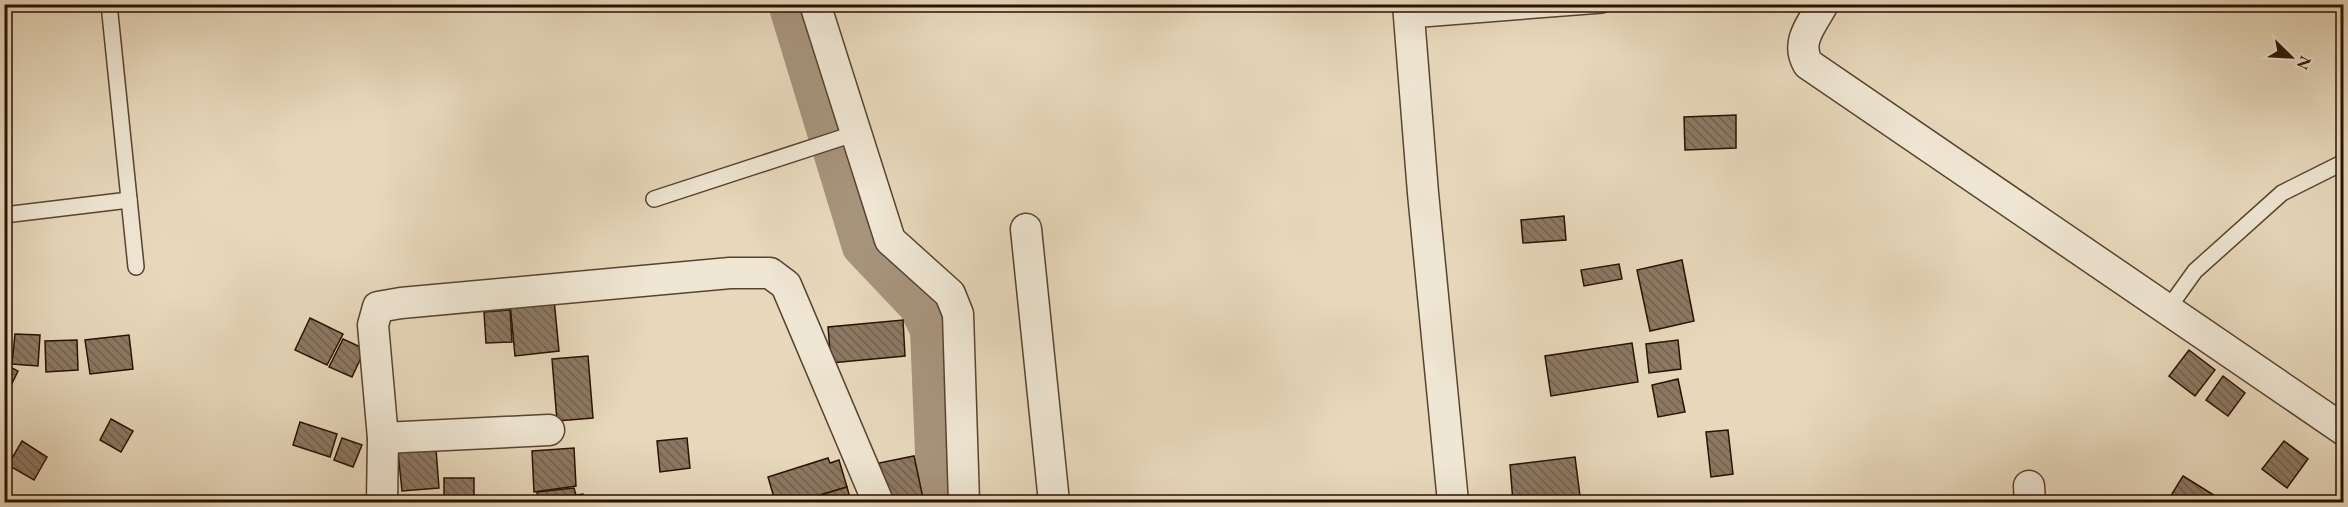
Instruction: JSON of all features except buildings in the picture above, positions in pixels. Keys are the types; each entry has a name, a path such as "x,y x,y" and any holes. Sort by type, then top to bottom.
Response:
{"street":[{"path":"815,4 850,137 890,240 950,294 958,314 964,502"},
{"path":"1823,4 1804,36 1803,57 1808,64 2343,430"},
{"path":"1409,12 1423,193 1453,502"},
{"path":"1026,229 1053,502"},
{"path":"382,502 383,438 373,325 378,308 401,303 730,273 770,273 786,285 878,502"},
{"path":"383,438 549,430"}],"lane":[{"path":"109,4 136,267"},
{"path":"1409,12 1602,5"},
{"path":"654,198 850,137"},
{"path":"2167,309 2195,271 2282,193 2343,162"},
{"path":"4,215 129,200"}],"waterway":[{"path":"787,4 861,247 917,306 929,330 936,502"}]}
